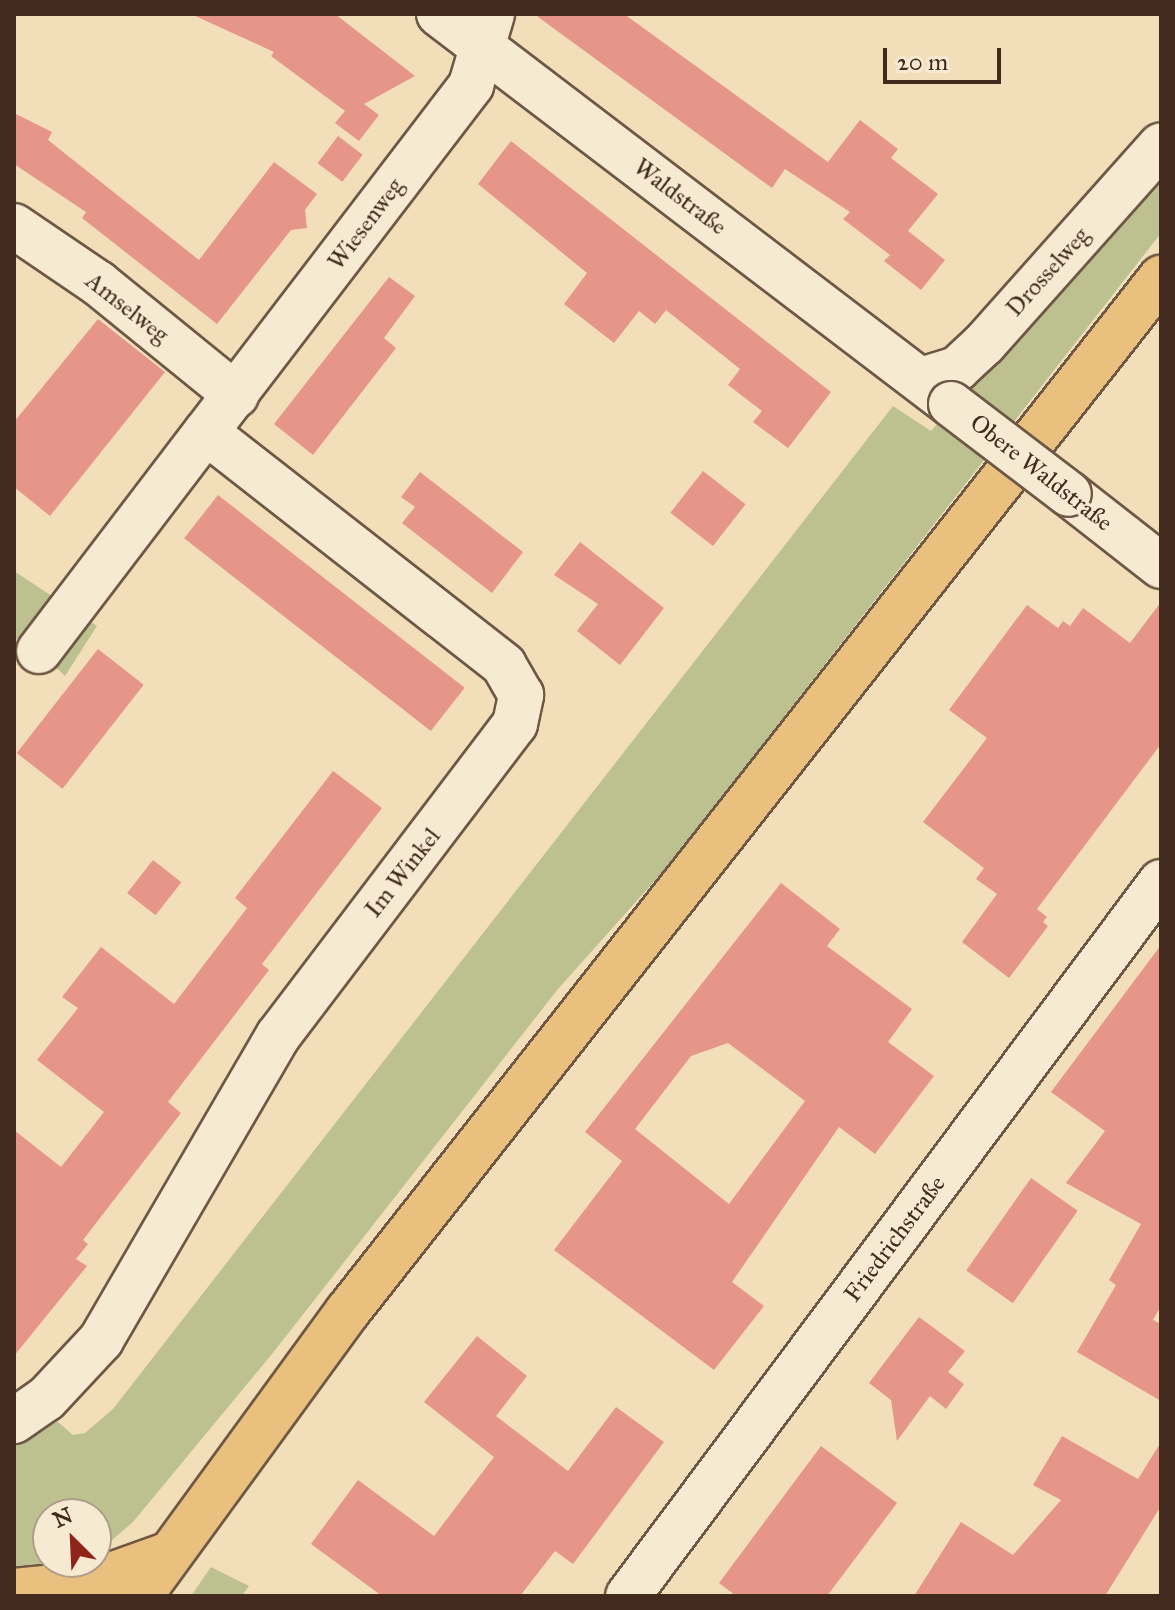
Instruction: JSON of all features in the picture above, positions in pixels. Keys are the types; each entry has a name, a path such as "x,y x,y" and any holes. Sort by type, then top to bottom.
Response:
{"main road":[{"path":"140,1596 348,1311 1161,278"},
{"path":"14,1591 86,1584 167,1555"}],"street":[{"name":"Waldstraße","path":"439,14 488,30 936,392"},
{"name":"Wiesenweg","path":"236,395 471,85 488,30"},
{"name":"Drosselweg","path":"936,392 984,344 1161,145"},
{"name":"Amselweg","path":"14,226 98,283 236,395"},
{"name":"Obere Waldstraße","path":"936,392 1161,566"},
{"path":"39,651 236,395"},
{"name":"Im Winkel","path":"14,1421 46,1399 101,1340 250,1079 340,953 487,767 515,724 521,695 504,665 206,432"},
{"name":"Friedrichstraße","path":"628,1596 1161,882"}],"green space":[{"path":"1161,169 1161,233 667,867 558,989 272,1354 133,1522 112,1540 112,1498 32,1498 32,1568 14,1571 14,1437 52,1417 73,1435 85,1433 113,1409 893,406 931,431"},
{"path":"14,571 97,626 65,676 39,651 14,637"},
{"path":"211,1567 249,1586 242,1596 191,1596"}],"building":[{"path":"191,14 335,14 415,76 364,104 379,115 359,141 335,123 345,111 271,56 274,52"},
{"path":"534,14 624,14 828,162 860,120 898,149 891,158 938,194 908,231 945,260 921,290 884,261 890,255 843,219 850,212 785,169 772,188"},
{"path":"14,113 52,132 48,140 199,260 274,162 317,194 305,210 307,228 291,230 217,324 82,218 86,212 14,164"},
{"path":"338,136 363,155 342,182 318,163"},
{"path":"511,141 831,392 788,448 753,422 762,411 728,385 740,369 666,310 655,324 639,311 614,343 564,304 587,273 478,184"},
{"path":"389,277 415,296 384,338 396,348 313,455 274,424"},
{"path":"98,319 165,372 50,516 14,487 14,422"},
{"path":"703,471 746,504 713,546 670,513"},
{"path":"420,472 523,552 492,593 402,523 415,507 401,497"},
{"path":"218,495 465,688 431,731 184,538"},
{"path":"580,542 664,608 620,665 577,631 598,604 554,575"},
{"path":"1161,602 1161,744 1037,909 1047,917 1043,922 1048,926 1009,978 962,942 997,894 976,879 984,868 923,822 987,738 949,710 1027,605 1058,628 1063,621 1070,626 1083,608 1130,643"},
{"path":"98,649 144,685 62,789 17,753"},
{"path":"333,771 382,808 262,964 269,970 168,1102 181,1113 83,1240 88,1244 76,1259 87,1266 14,1356 14,1130 61,1167 104,1112 37,1060 78,1008 62,997 101,947 174,1004 247,908 235,898"},
{"path":"153,860 181,882 156,915 127,893"},
{"path":"781,883 840,929 827,946 912,1009 888,1042 934,1076 875,1154 839,1127 732,1282 764,1306 714,1370 554,1250 622,1161 585,1132","holes":["728,1043 805,1101 729,1204 635,1129 691,1056"]},
{"path":"1161,945 1161,1306 1153,1320 1161,1324 1161,1401 1077,1352 1116,1285 1109,1280 1141,1224 1066,1183 1105,1131 1051,1092"},
{"path":"1031,1178 1078,1211 1013,1303 966,1271"},
{"path":"919,1317 965,1351 948,1372 964,1384 946,1409 930,1396 897,1441 891,1400 869,1383"},
{"path":"477,1336 527,1376 496,1416 568,1471 616,1407 664,1442 573,1564 555,1551 520,1596 382,1596 311,1544 358,1480 434,1536 494,1457 424,1402"},
{"path":"1062,1436 1138,1479 1161,1442 1161,1506 1105,1596 914,1596 961,1522 1013,1555 1061,1500 1033,1485"},
{"path":"821,1446 897,1503 827,1596 736,1596 719,1583"}]}
